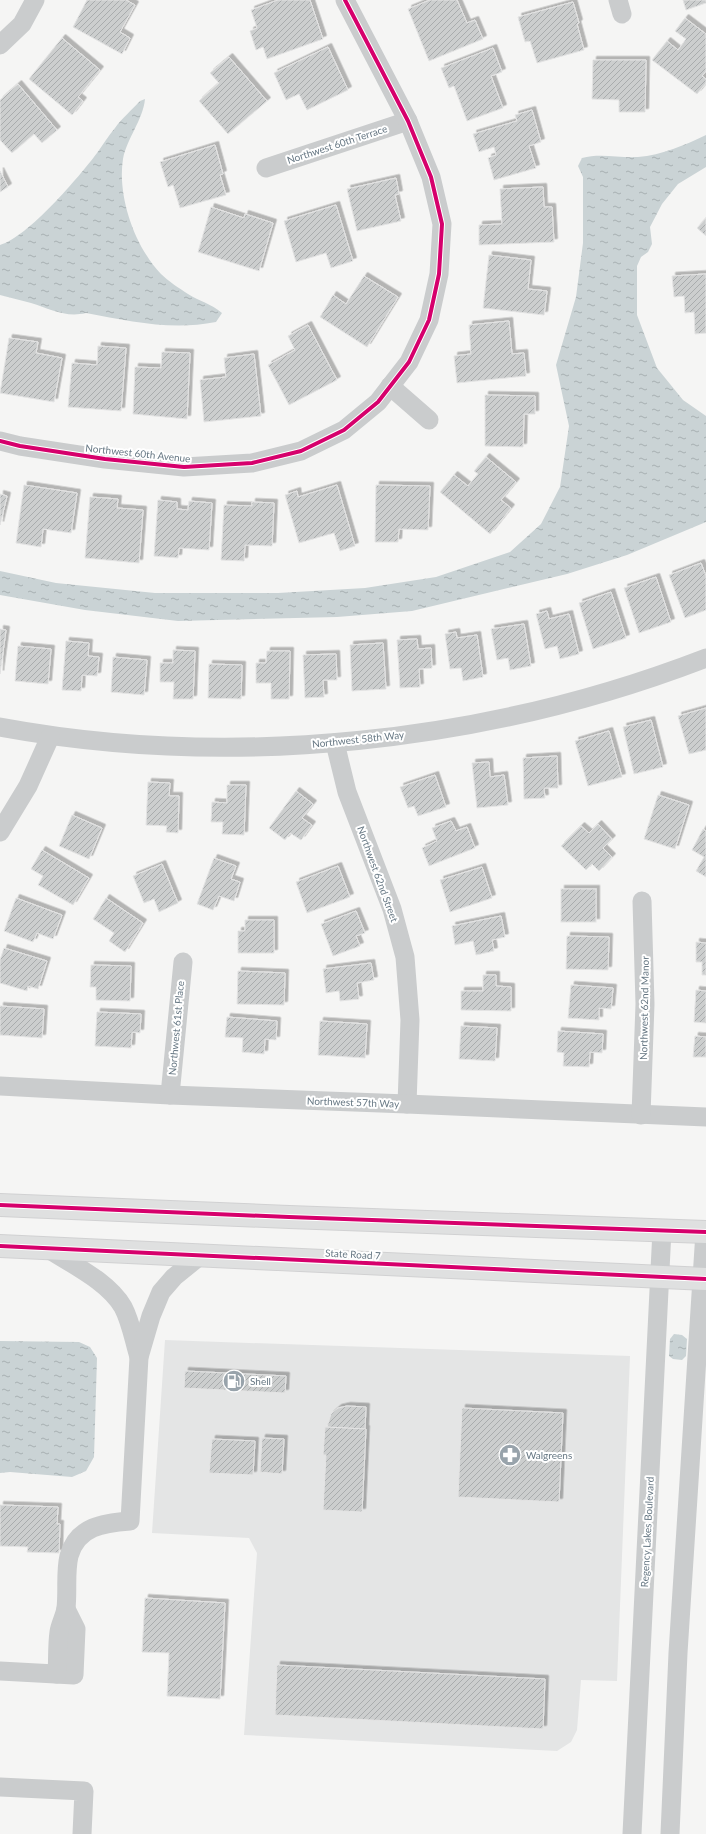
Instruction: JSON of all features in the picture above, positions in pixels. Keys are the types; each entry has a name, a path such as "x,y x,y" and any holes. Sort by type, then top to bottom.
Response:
{"main road":[{"path":"0,1205 705,1232"},
{"name":"State Road 7","path":"0,1246 704,1279"}],"street":[{"path":"0,45 22,24 35,0"},
{"path":"345,0 408,121"},
{"name":"Northwest 60th Terrace","path":"266,168 408,121"},
{"name":"Northwest 60th Avenue","path":"0,441 20,446 105,459 184,467 252,464 301,451 344,430 378,402 409,362 429,320 439,274 442,224 431,177 408,121"},
{"path":"390,386 429,420"},
{"name":"Northwest 58th Way","path":"0,727 50,737 144,744 228,747 334,743 428,732 539,710 667,673 706,658"},
{"path":"0,832 28,786 50,737"},
{"name":"Northwest 62nd Street","path":"334,743 347,792 392,909 405,957 410,1020 407,1104"},
{"name":"Northwest 62nd Manor","path":"641,1115 645,1004 642,901"},
{"name":"Northwest 61st Place","path":"170,1095 183,962"},
{"name":"Northwest 57th Way","path":"0,1086 170,1095 706,1117"},
{"name":"Regency Lakes Boulevard","path":"632,1834 662,1230"},
{"path":"670,1834 678,1653 704,1279 705,1232"},
{"path":"47,1248 108,1289 123,1306 129,1321 139,1357"},
{"path":"0,1671 65,1675 76,1630 66,1609 69,1556 82,1535 92,1528 106,1522 130,1521 139,1357 151,1316 161,1292 174,1277 201,1255"},
{"path":"0,1787 84,1791 82,1834"}],"shaded area":[{"path":"165,1340 630,1356 617,1681 581,1680 577,1730 571,1742 557,1751 244,1735 257,1553 249,1538 152,1533"}],"water":[{"path":"145,99 144,107 123,159 123,189 130,220 143,250 161,274 188,294 214,307 222,313 216,322 183,326 135,322 86,313 65,314 0,295 0,245 11,240 24,231 66,191 89,164 121,121 140,101"},
{"path":"706,135 706,167 678,184 662,204 650,227 652,244 648,252 641,257 637,266 637,315 657,368 683,400 706,416 706,522 627,555 567,574 412,611 337,617 178,621 85,610 0,595 0,571 56,583 155,593 278,593 365,588 436,577 510,552 541,524 560,487 569,426 556,365 576,297 583,243 583,177 578,166 582,158 596,156 647,156 673,149"},
{"path":"674,1334 682,1335 687,1339 686,1356 682,1360 673,1359 669,1356 670,1339"},
{"path":"0,1341 79,1342 90,1347 97,1358 94,1457 86,1471 72,1477 10,1472 0,1473"}],"building":[{"path":"87,0 126,0 135,5 120,32 130,38 122,54 73,27"},
{"path":"278,0 310,0 323,39 267,59 263,47 256,50 250,31 257,28 251,10"},
{"path":"430,0 457,0 467,23 475,20 483,39 429,61 408,9"},
{"path":"683,0 706,0 706,3 686,10"},
{"path":"573,2 584,50 537,63 530,41 525,42 518,17"},
{"path":"685,18 706,34 706,71 702,76 706,79 706,83 697,94 652,60 667,41 678,50 686,39 675,31"},
{"path":"62,38 100,70 78,97 83,101 72,115 29,79"},
{"path":"328,47 348,90 307,110 299,94 286,100 274,73"},
{"path":"493,48 502,72 491,76 503,108 467,121 454,86 449,88 441,68"},
{"path":"229,57 267,101 228,134 199,101 219,83 210,73"},
{"path":"593,60 646,60 645,112 619,112 619,100 592,99"},
{"path":"18,84 57,130 42,143 34,134 12,153 0,140 0,100"},
{"path":"532,110 541,142 529,146 536,168 494,180 488,158 496,155 494,147 479,152 473,134 517,121 515,115"},
{"path":"215,145 223,174 220,175 226,195 180,208 173,185 168,187 160,162"},
{"path":"0,171 8,187 0,192"},
{"path":"396,178 399,194 395,195 401,221 357,231 347,189"},
{"path":"543,187 544,207 552,207 554,242 479,245 479,225 502,224 500,189"},
{"path":"336,205 353,261 331,268 326,253 296,262 284,221"},
{"path":"211,207 244,218 245,214 273,223 259,271 198,252"},
{"path":"706,218 706,236 697,228"},
{"path":"489,255 531,260 528,289 547,291 544,315 483,308"},
{"path":"706,274 706,333 695,334 694,312 685,313 684,296 674,297 672,276"},
{"path":"364,276 398,297 367,347 320,317 333,295 346,304"},
{"path":"509,321 512,354 524,353 526,376 457,383 454,356 471,354 469,325"},
{"path":"308,325 337,380 289,405 268,365 295,350 288,336"},
{"path":"9,338 38,342 36,353 62,358 54,402 0,393"},
{"path":"98,346 126,348 121,411 68,407 72,363 97,365"},
{"path":"162,352 190,353 187,419 133,414 135,367 161,368"},
{"path":"254,354 261,416 204,422 200,380 226,377 224,358"},
{"path":"485,395 535,396 535,414 524,414 523,447 485,446"},
{"path":"486,457 516,482 501,500 511,508 490,534 440,492 454,475 468,486 478,474 474,471"},
{"path":"24,485 77,493 71,533 43,529 41,547 16,543"},
{"path":"337,485 355,546 340,551 334,533 299,543 285,495 297,491 298,497"},
{"path":"376,485 430,486 428,530 399,529 398,542 375,542"},
{"path":"0,494 7,496 0,525"},
{"path":"90,497 118,499 117,508 143,510 139,563 85,558"},
{"path":"158,500 177,502 177,509 188,510 189,501 212,503 209,550 179,548 178,558 154,556"},
{"path":"252,502 274,503 272,546 245,545 244,561 221,560 224,505 252,506"},
{"path":"701,563 706,576 706,610 685,618 669,575"},
{"path":"656,577 671,622 639,633 624,588"},
{"path":"611,592 626,638 593,649 579,603"},
{"path":"547,611 549,619 569,614 579,654 560,659 557,646 545,649 536,614"},
{"path":"524,624 531,666 510,670 508,658 497,660 491,629"},
{"path":"0,629 6,630 0,674"},
{"path":"456,632 457,638 477,635 483,677 463,681 461,668 450,669 445,634"},
{"path":"417,639 418,649 431,648 432,668 419,669 420,687 400,688 397,640"},
{"path":"66,641 89,643 88,656 99,657 97,676 82,675 81,691 62,690"},
{"path":"383,643 386,689 352,691 350,645"},
{"path":"18,646 51,649 48,684 15,681"},
{"path":"173,650 195,651 193,699 173,699 174,682 160,682 160,663 173,663"},
{"path":"267,651 290,651 289,699 271,699 271,683 256,683 256,663 266,663"},
{"path":"336,654 337,680 323,680 324,697 305,698 303,655"},
{"path":"113,657 147,660 144,695 111,692"},
{"path":"209,664 242,665 241,699 208,698"},
{"path":"706,708 706,750 689,754 678,716"},
{"path":"651,720 663,767 634,774 623,727"},
{"path":"609,731 622,777 588,786 575,741"},
{"path":"557,756 558,788 544,788 545,798 524,799 523,758"},
{"path":"489,762 490,777 504,775 508,805 477,808 472,763"},
{"path":"435,775 446,807 418,816 414,806 408,808 400,787"},
{"path":"148,782 170,783 169,796 179,796 178,833 166,832 167,826 146,825"},
{"path":"227,785 246,785 244,835 222,834 223,822 211,822 212,802 227,803"},
{"path":"296,791 313,804 302,818 312,825 301,840 290,833 285,840 269,828"},
{"path":"658,795 689,805 675,849 644,839"},
{"path":"72,815 102,828 89,859 59,846"},
{"path":"451,821 456,831 467,827 475,848 429,866 422,848 437,841 432,828"},
{"path":"598,824 612,839 603,848 612,857 599,871 592,864 586,870 561,846 581,826 589,833"},
{"path":"703,829 706,831 706,877 696,871 704,857 692,850"},
{"path":"42,850 89,878 73,905 38,885 43,876 31,869"},
{"path":"214,858 236,866 231,879 240,882 234,901 219,896 213,910 197,904"},
{"path":"162,864 178,903 159,912 154,899 144,903 133,876"},
{"path":"338,866 350,897 307,913 296,882"},
{"path":"482,867 492,898 450,912 440,880"},
{"path":"561,889 596,889 596,922 561,922"},
{"path":"16,898 62,915 53,939 37,933 33,942 4,931"},
{"path":"106,898 143,923 125,952 109,941 114,933 93,919"},
{"path":"356,911 365,933 356,936 360,946 333,956 321,924"},
{"path":"501,916 505,937 492,940 494,951 476,955 473,941 455,945 452,926"},
{"path":"245,920 274,920 274,953 238,953 238,931 245,931"},
{"path":"567,936 609,937 608,970 566,969"},
{"path":"696,942 706,943 706,975 702,975 702,962 696,962"},
{"path":"4,948 47,961 38,989 28,986 27,991 0,983 0,960"},
{"path":"371,963 374,980 357,983 359,999 340,1001 339,991 326,993 323,969"},
{"path":"91,965 131,966 130,1001 96,1000 96,987 90,987"},
{"path":"238,971 285,973 284,1005 237,1004"},
{"path":"483,975 496,975 496,986 511,987 511,1011 461,1010 461,991 483,991"},
{"path":"571,985 613,988 611,1009 599,1008 599,1020 568,1018"},
{"path":"696,990 706,991 706,1023 694,1022"},
{"path":"0,1006 44,1009 42,1038 0,1035"},
{"path":"97,1012 141,1014 140,1033 132,1032 131,1048 95,1046"},
{"path":"227,1017 277,1021 276,1040 265,1039 264,1054 242,1052 243,1038 225,1037"},
{"path":"320,1021 367,1024 365,1058 318,1055"},
{"path":"461,1026 497,1028 495,1061 459,1059"},
{"path":"558,1031 603,1034 602,1053 590,1052 589,1067 563,1066 564,1053 557,1052"},
{"path":"695,1036 706,1037 706,1057 693,1057"},
{"path":"185,1371 286,1376 285,1393 184,1388"},
{"path":"347,1406 366,1407 365,1429 327,1427 331,1414 338,1408"},
{"name":"Walgreens","path":"462,1408 563,1413 559,1502 458,1497"},
{"path":"325,1427 366,1429 362,1512 323,1510 326,1455 323,1455"},
{"path":"262,1438 284,1439 282,1474 260,1472"},
{"path":"212,1439 255,1441 253,1475 209,1473"},
{"path":"0,1505 58,1507 57,1524 60,1524 59,1553 27,1552 28,1547 0,1546"},
{"path":"145,1598 225,1603 220,1699 167,1696 169,1653 142,1652"},
{"path":"277,1665 545,1679 543,1729 275,1715"}],"cycle path":[{"path":"0,441 20,446 105,459 184,467 252,463 301,451 344,430 378,402 409,362 429,320 439,274 442,224 431,177 408,121 345,0"},
{"path":"0,1205 706,1232"},
{"path":"0,1246 706,1279"}],"place":[{"name":"Shell","path":"234,1381"},
{"name":"Walgreens","path":"510,1455"}]}
